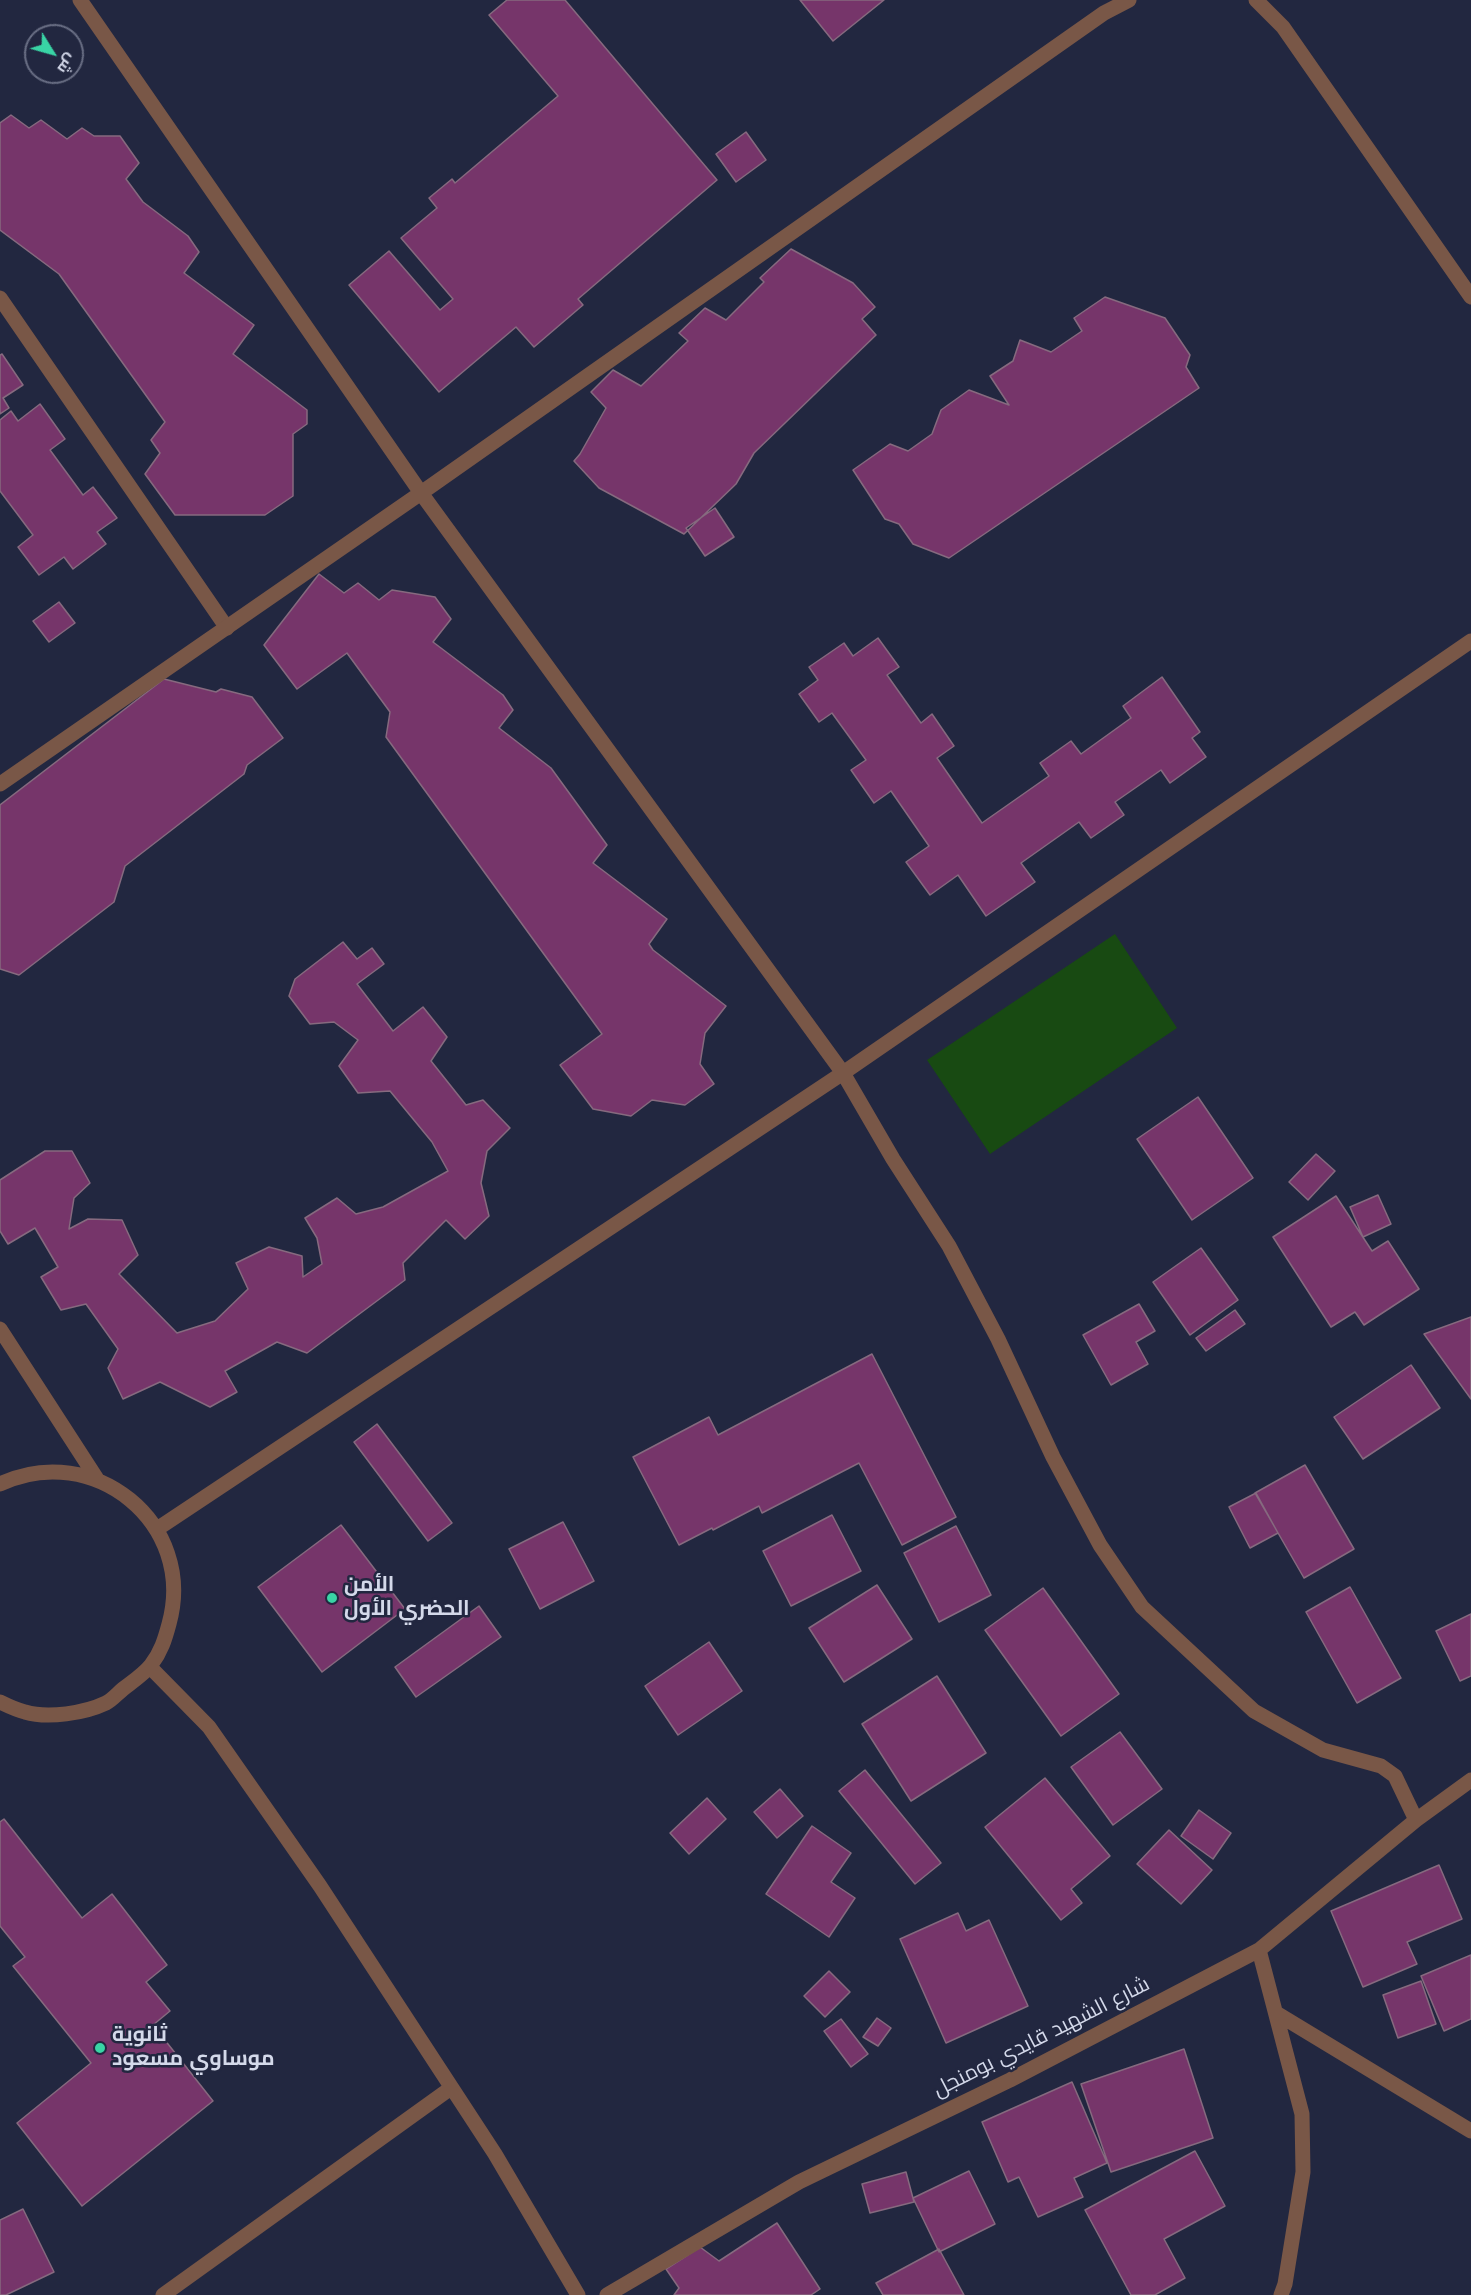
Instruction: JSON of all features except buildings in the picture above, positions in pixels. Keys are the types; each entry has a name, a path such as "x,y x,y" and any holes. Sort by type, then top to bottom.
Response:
{"street":[{"path":"80,0 421,493 843,1073 893,1159 949,1246 998,1339 1053,1457 1089,1526 1142,1607 1254,1711 1323,1749 1381,1766 1395,1776 1416,1820"},
{"path":"0,784 421,493 1085,27 1129,0"},
{"path":"1256,0 1283,27 1471,297"},
{"path":"0,298 227,627"},
{"path":"157,1529 843,1073 1471,641"},
{"path":"0,1329 97,1479"},
{"path":"0,1484 18,1475 58,1471 97,1479 131,1499 157,1529 172,1566 174,1606 163,1645 150,1667 106,1702 68,1715 27,1713 0,1702"},
{"path":"150,1667 209,1727 320,1886 495,2154 578,2295"},
{"name":"شارع الشهيد قايدي بومنجل","path":"607,2295 799,2182 1010,2080 1259,1950 1416,1820 1471,1780"},
{"path":"1259,1950 1302,2114 1303,2172 1285,2284 1281,2295"},
{"path":"1276,2013 1471,2131"},
{"path":"163,2295 451,2088"}],"green space":[{"path":"1115,934 1177,1028 990,1154 927,1060"}],"place":[{"name":"الأمن الحضري الأول","path":"332,1598"},
{"name":"ثانوية موساوي مسعود","path":"100,2048"}]}
